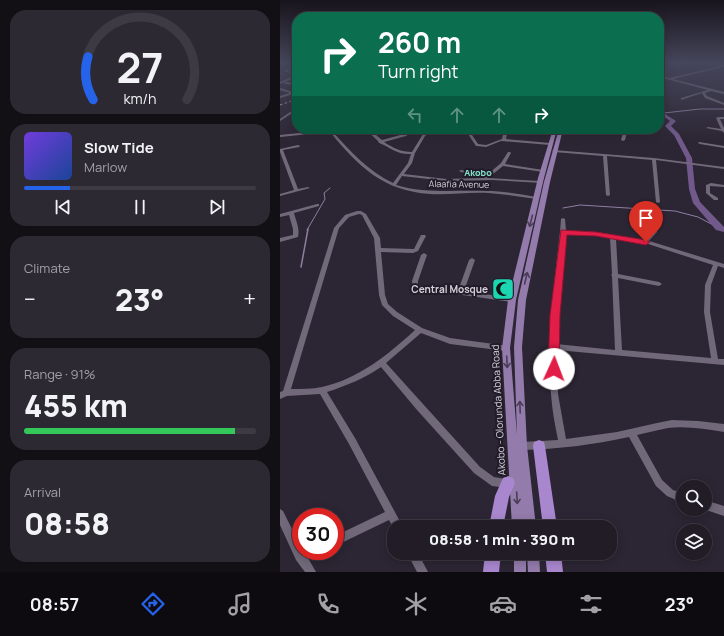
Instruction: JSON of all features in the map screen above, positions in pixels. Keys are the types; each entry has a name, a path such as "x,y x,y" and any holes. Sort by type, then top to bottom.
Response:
{"highway":[{"path":"539,446 549,520"},
{"path":"497,520 502,496 511,478"},
{"path":"491,572 492,560"},
{"path":"554,560 555,572"}],"main road":[{"name":"Akobo - Olorunda Abba Road","path":"529,520 522,446 518,348 521,310 543,177 553,134"},
{"name":"Akobo - Olorunda Abba Road","path":"517,520 511,478 506,348 510,309 536,198 559,134"},
{"path":"510,309 521,310"},
{"path":"520,560 520,572"},
{"path":"533,560 534,572"}],"street":[{"path":"280,89 292,92"},
{"path":"705,89 724,93"},
{"path":"682,99 710,90"},
{"path":"702,92 706,97 724,104"},
{"path":"280,97 292,94"},
{"path":"280,120 292,112"},
{"path":"723,130 718,118 724,118"},
{"path":"708,128 723,130"},
{"path":"280,136 299,134"},
{"name":"Alaafia Avenue","path":"333,134 351,156 380,178 394,185 429,192 487,192 536,198"},
{"path":"372,134 380,142 404,153 413,153"},
{"path":"380,142 406,134"},
{"path":"394,185 410,163 413,153 425,134"},
{"path":"471,134 476,145 482,146 504,140 550,144"},
{"path":"504,140 505,134"},
{"path":"623,140 625,134"},
{"path":"700,143 724,147"},
{"path":"298,146 280,150 298,191"},
{"path":"554,151 654,159 724,168"},
{"path":"486,178 502,165 509,153"},
{"path":"605,155 608,195"},
{"path":"654,159 658,202"},
{"path":"502,165 543,177"},
{"path":"461,171 486,178"},
{"path":"402,175 446,180 543,177"},
{"path":"716,199 708,193 708,184 724,186"},
{"path":"280,195 308,188"},
{"path":"280,216 317,205"},
{"path":"420,330 382,363 356,378 322,390 283,395 322,278 334,235 340,223 347,216 362,212 377,238 382,294 385,305 395,314 420,330 450,341 506,348"},
{"path":"280,240 296,236 296,229 290,213"},
{"path":"646,242 654,232 657,213"},
{"path":"563,219 554,347 554,386 563,444"},
{"path":"563,232 646,242 724,266"},
{"path":"379,250 413,251 416,250 423,236"},
{"path":"614,237 614,275 618,352"},
{"path":"424,255 415,281 415,287 512,300"},
{"path":"461,292 472,260"},
{"path":"715,361 708,312 708,285 716,264"},
{"path":"614,275 659,284"},
{"path":"554,347 724,362"},
{"path":"382,363 477,470 492,481 511,478"},
{"path":"322,390 394,520"},
{"path":"522,446 563,444 631,433 654,426 673,424 703,425 724,428"},
{"path":"631,433 659,484 670,493 676,495"},
{"path":"712,507 724,511"},
{"path":"280,514 292,539"},
{"path":"344,537 390,514"},
{"path":"303,560 311,572"},
{"path":"416,560 423,572"}],"waterway":[{"path":"664,113 700,109 724,109"},
{"path":"664,115 673,121 668,126 676,134 689,158 692,189 697,203 719,228 724,230"},
{"path":"307,230 325,199 324,193 330,188"},
{"path":"563,208 580,205 675,211 698,217 719,228"},
{"path":"301,267 308,229"}],"railway":[{"path":"280,105 292,101"}],"place":[{"name":"Central Mosque","path":"503,289"}],"district":[{"name":"Akobo","path":"478,172"}],"route":[{"path":"554,369 555,315 563,232 596,234 646,242"}]}
